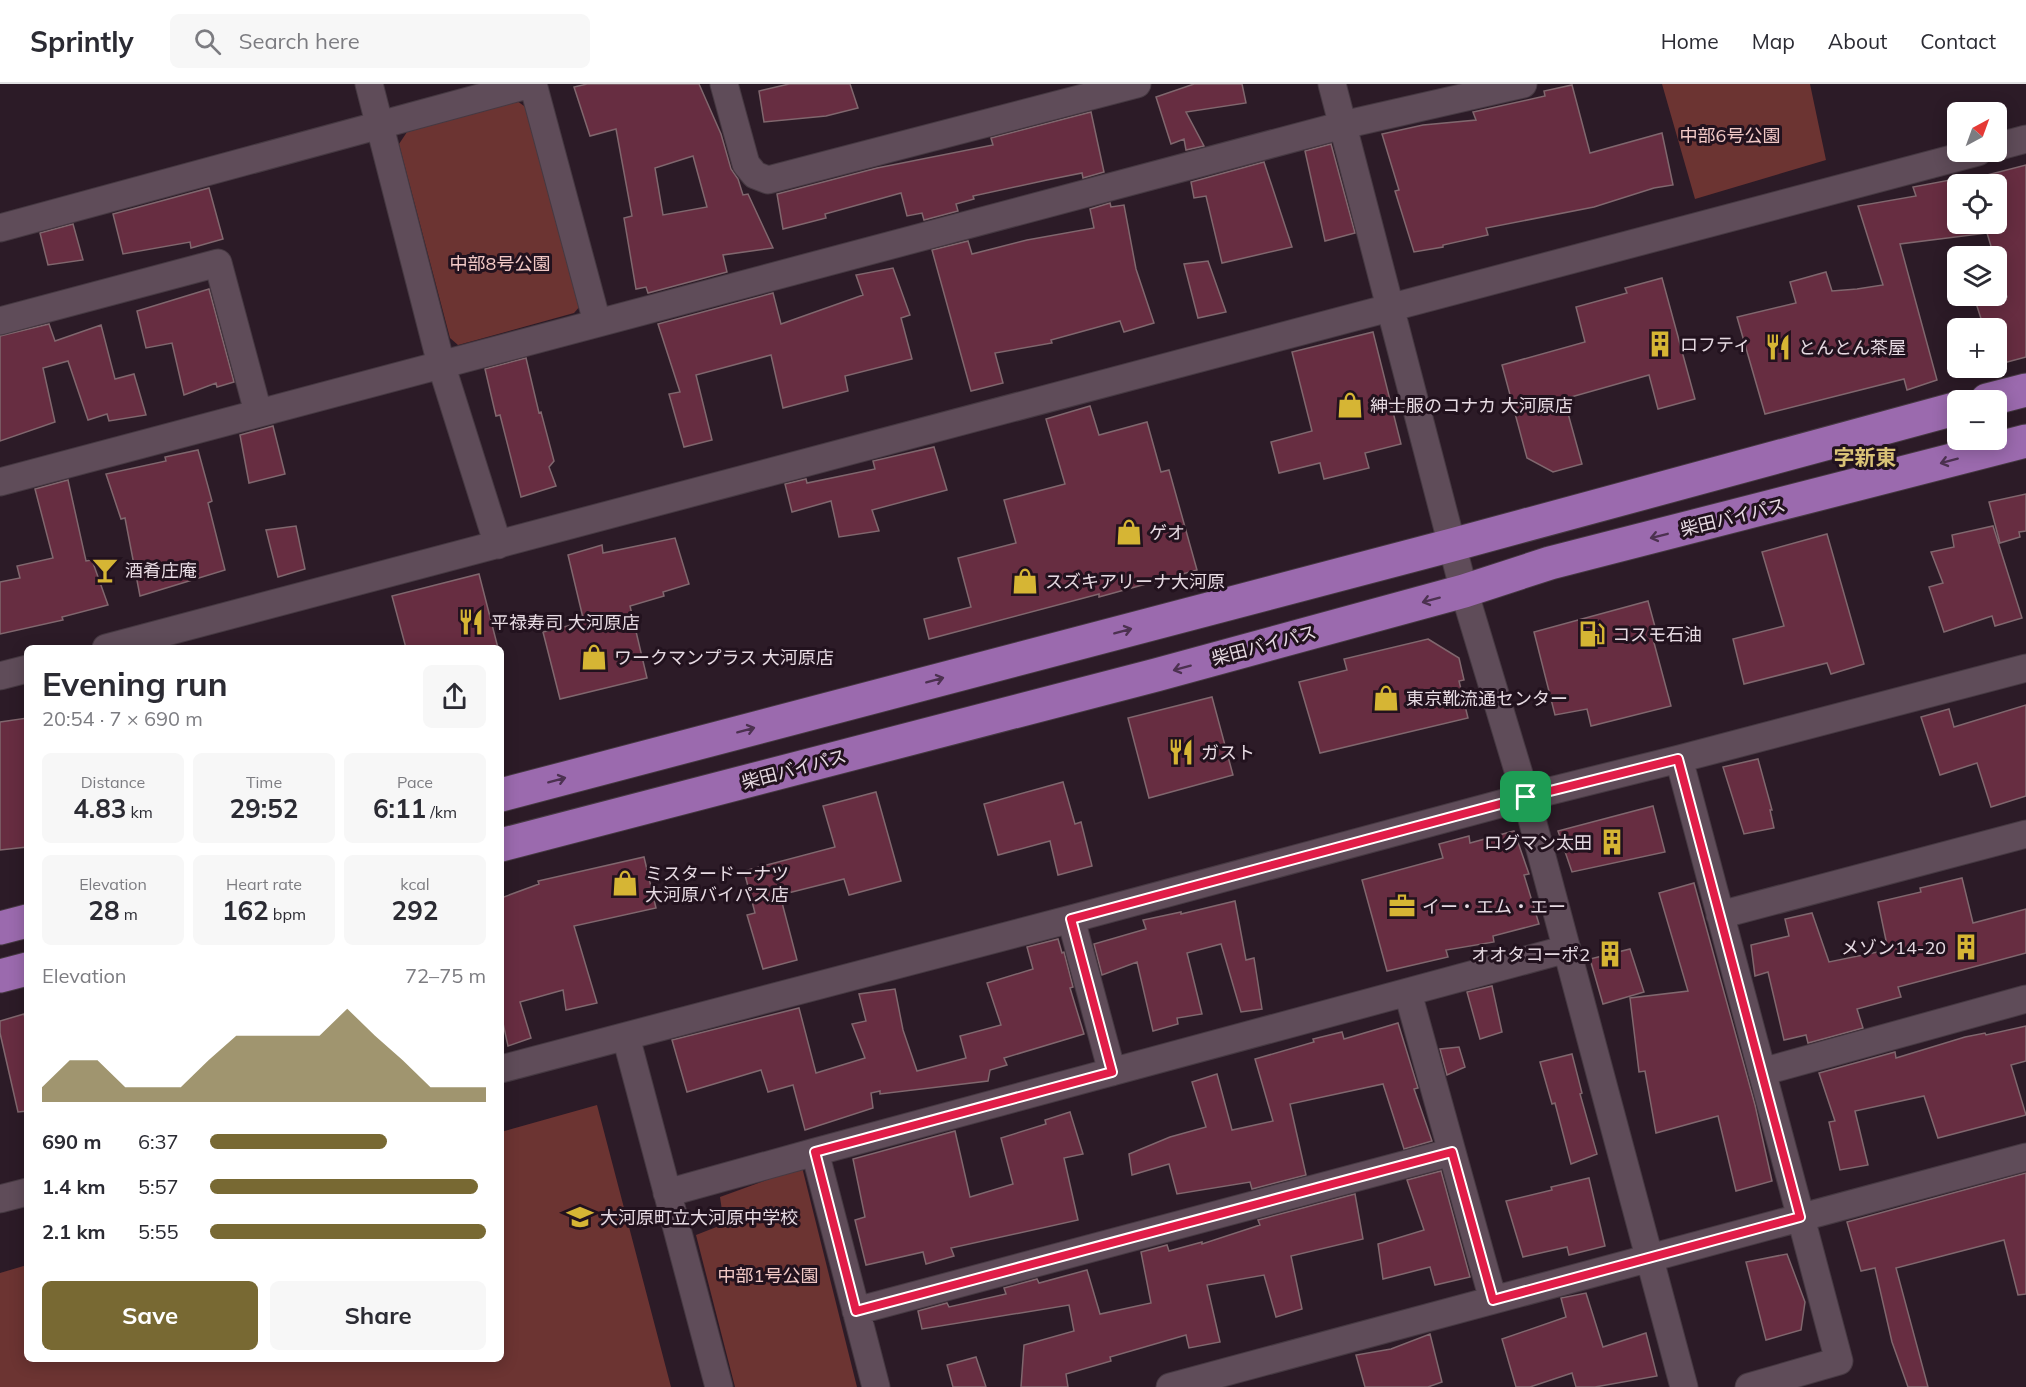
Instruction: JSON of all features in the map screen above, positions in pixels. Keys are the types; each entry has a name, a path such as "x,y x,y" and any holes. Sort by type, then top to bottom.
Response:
{"highway":[{"path":"2007,395 2026,390"},
{"path":"504,794 1452,545 1947,411"},
{"name":"柴田バイパス","path":"504,844 1156,675 1464,591 1550,563 2026,441"},
{"path":"0,928 24,922"},
{"path":"0,976 24,970"}],"street":[{"path":"369,84 441,364 498,545"},
{"path":"0,228 532,84 597,322"},
{"path":"724,84 746,164 755,175 768,180 1137,84"},
{"path":"1332,84 1464,591 1526,797 1684,1387"},
{"path":"0,482 1342,125 1523,84"},
{"path":"2007,144 2026,139"},
{"path":"117,645 1947,160"},
{"path":"0,321 218,263 258,412"},
{"path":"504,1068 1526,797 2026,668"},
{"path":"0,676 24,670"},
{"path":"1678,759 1839,1361 1749,1387"},
{"path":"1720,915 2026,834"},
{"path":"1071,919 1112,1072"},
{"path":"667,1193 1567,949"},
{"path":"1408,993 1493,1300"},
{"path":"1762,1072 2026,999"},
{"path":"626,1037 719,1387"},
{"path":"815,1152 876,1387"},
{"path":"856,1311 1452,1152"},
{"path":"1177,1386 2026,1157"},
{"path":"0,1199 24,1193"}],"green space":[{"name":"中部6号公園","path":"1662,84 1810,84 1826,160 1695,199"},
{"name":"中部8号公園","path":"517,101 527,108 581,305 574,313 458,345 450,338 399,144 407,132"},
{"name":"大河原町立大河原中学校","path":"597,1105 671,1387 0,1387 0,1273 24,1266 24,1362 504,1362 504,1131"},
{"name":"中部1号公園","path":"802,1167 857,1387 735,1387 696,1235 724,1224 720,1197"}],"building":[{"path":"587,84 699,84 721,134 731,169 738,179 743,195 748,194 773,248 723,255 727,272 648,293 646,287 636,289 624,218 632,216 616,129 590,136 574,87","holes":["693,156 707,207 663,215 655,168"]},
{"path":"789,84 850,84 858,108 826,116 764,122 759,91"},
{"path":"1194,84 1242,84 1246,103 1186,112 1204,146 1186,150 1184,139 1171,144 1156,97"},
{"path":"1572,85 1590,153 1662,133 1673,185 1654,188 1594,207 1486,228 1488,235 1414,252 1395,191 1399,190 1382,134 1423,125 1476,120 1473,112 1545,96 1544,91"},
{"path":"1091,112 1104,172 1083,178 1082,173 973,196 974,199 956,204 958,211 924,220 922,213 907,216 901,193 825,214 826,218 783,229 777,194 877,168 993,145 991,138"},
{"path":"1331,144 1355,233 1325,241 1305,151"},
{"path":"1264,162 1292,247 1222,263 1206,196 1194,198 1191,182"},
{"path":"2026,165 2026,357 2007,362 2007,318 1981,318 1977,306 2007,306 2007,246 1991,246 1987,234 2007,234 2007,174 1991,174"},
{"path":"1947,181 1947,234 1979,234 1900,244 1937,380 1907,390 1904,379 1765,414 1737,317 1796,303 1790,282 1826,272 1832,291 1883,285 1858,206 1916,196 1913,187"},
{"path":"209,188 223,239 191,248 190,242 123,254 113,214"},
{"path":"1110,203 1111,207 1124,205 1136,269 1154,323 1124,332 1120,321 1051,340 1052,343 995,353 1003,383 971,391 932,250 968,241 972,254 1027,240 1094,228 1090,209"},
{"path":"73,224 83,260 48,265 40,233"},
{"path":"1208,261 1226,312 1198,318 1184,264"},
{"path":"893,268 910,315 901,318 912,359 845,376 848,391 783,408 771,355 696,375 712,440 684,447 669,394 680,392 658,324 773,293 781,324 863,295 856,275"},
{"path":"1662,278 1695,399 1658,409 1649,375 1564,399 1582,464 1553,472 1527,458 1502,365 1585,342 1576,307 1627,293 1625,288"},
{"path":"209,289 234,382 217,387 216,383 184,395 172,343 146,348 137,311"},
{"path":"49,324 55,341 101,325 115,379 134,374 146,415 109,421 107,414 88,420 68,361 43,368 55,422 0,441 0,336"},
{"path":"1373,332 1401,444 1365,453 1369,468 1324,479 1320,463 1279,473 1271,442 1312,431 1292,352"},
{"path":"526,358 539,413 541,412 554,461 549,467 556,486 521,497 500,415 496,416 485,369"},
{"path":"1090,406 1099,435 1147,422 1161,472 1169,470 1197,570 929,639 924,619 971,607 958,558 1016,543 1004,500 1065,484 1046,419"},
{"path":"273,426 285,474 249,483 240,435"},
{"path":"934,447 947,490 872,510 879,531 839,537 831,501 792,512 785,484 806,479 807,483 875,469 873,461"},
{"path":"198,450 212,501 208,503 225,570 140,596 125,518 121,519 106,474 166,461 165,457"},
{"path":"68,480 86,561 92,560 108,605 62,617 63,620 0,634 0,582 20,578 17,566 53,558 35,489"},
{"path":"2026,494 2026,531 2019,532 2020,537 2000,543 1989,502"},
{"path":"296,526 305,569 278,577 266,530"},
{"path":"1993,526 2022,618 1995,626 1992,616 1944,632 1929,587 1943,583 1931,552 1954,547 1952,535"},
{"path":"1827,534 1864,664 1831,674 1827,663 1744,684 1733,639 1784,626 1762,552"},
{"path":"675,538 689,584 663,592 664,596 630,606 647,678 560,699 543,632 584,622 568,555 602,545 603,553"},
{"path":"479,574 497,645 405,645 392,596"},
{"path":"1648,601 1658,638 1653,639 1671,706 1591,726 1587,709 1555,715 1534,632"},
{"path":"1428,639 1459,658 1464,680 1459,681 1468,718 1320,753 1299,682 1347,670 1344,659"},
{"path":"1212,697 1233,775 1149,798 1128,718"},
{"path":"2026,705 2026,796 1991,807 1977,763 1940,775 1921,717 1949,709 1954,727"},
{"path":"24,718 24,847 0,850 0,722"},
{"path":"1758,759 1772,810 1770,810 1774,828 1744,834 1723,767"},
{"path":"1063,782 1075,824 1081,822 1092,866 1058,875 1050,841 998,855 984,804"},
{"path":"876,792 901,881 849,895 844,879 780,895 797,960 763,969 747,915 755,913 744,871 835,847 823,806"},
{"name":"ログマン太田","path":"1653,806 1665,852 1572,872 1558,831"},
{"path":"1514,831 1529,874 1524,875 1539,924 1493,936 1494,942 1446,950 1448,957 1387,971 1362,880 1443,858 1439,844 1469,836 1470,843"},
{"path":"644,857 656,908 574,926 597,1003 566,1010 563,990 520,1002 531,1038 508,1046 504,1028 504,897 539,884 538,881"},
{"path":"1962,878 1973,923 2026,909 2026,953 1898,987 1901,997 1857,1009 1863,1028 1808,1043 1806,1035 1784,1040 1768,972 1755,976 1751,945 1789,936 1785,919 1812,913 1829,962 1888,950 1878,902 1921,892 1920,888"},
{"path":"1694,883 1755,1105 1772,1181 1736,1191 1718,1116 1656,1133 1645,1071 1639,1072 1630,998 1688,991 1659,893"},
{"path":"1235,901 1246,960 1254,958 1262,1009 1241,1012 1221,944 1187,953 1202,1014 1177,1018 1178,1024 1153,1031 1137,962 1102,975 1094,944 1146,929 1143,920 1181,912 1181,914"},
{"path":"1058,939 1062,953 1064,952 1073,987 1070,988 1084,1034 1004,1058 1007,1065 990,1070 988,1081 880,1094 880,1091 871,1093 873,1108 805,1130 793,1085 768,1092 761,1070 687,1092 672,1040 799,1008 816,1073 865,1058 852,1024 866,1021 859,994 895,989 903,1030 917,1071 966,1058 960,1036 1001,1025 987,983 1033,969 1027,947"},
{"path":"1630,949 1644,992 1603,1004 1590,959"},
{"path":"1492,986 1502,1032 1480,1039 1467,992"},
{"path":"24,1014 24,1111 18,1112 0,1033 0,1021"},
{"path":"1398,1023 1418,1088 1414,1089 1432,1141 1404,1149 1383,1084 1290,1104 1306,1175 1252,1189 1250,1182 1177,1194 1169,1164 1132,1175 1129,1154 1170,1137 1206,1127 1192,1082 1217,1074 1232,1130 1273,1121 1255,1059 1314,1042 1313,1039 1342,1032 1344,1039"},
{"path":"2026,1026 2026,1061 2011,1065 2026,1115 1938,1138 1924,1096 1855,1111 1868,1165 1840,1170 1829,1122 1835,1121 1819,1073 1895,1052 1896,1058 1965,1037"},
{"path":"1459,1047 1465,1067 1447,1075 1440,1049"},
{"path":"1572,1054 1582,1093 1580,1094 1597,1154 1571,1164 1555,1103 1552,1104 1540,1062"},
{"path":"1070,1112 1083,1154 1064,1158 1078,1220 951,1248 954,1256 926,1264 923,1252 866,1265 855,1220 865,1217 853,1159 955,1131 970,1197 1013,1184 1001,1138 1046,1124 1045,1120"},
{"path":"1441,1171 1470,1277 1435,1285 1430,1267 1383,1279 1378,1244 1424,1230 1407,1180"},
{"path":"2026,1173 2026,1294 2018,1295 2004,1240 1896,1268 1928,1387 1908,1387 1892,1342 1875,1268 1861,1271 1847,1222"},
{"path":"1589,1178 1605,1246 1569,1255 1567,1247 1523,1257 1506,1201"},
{"path":"1355,1194 1363,1239 1291,1256 1302,1309 1276,1317 1264,1275 1207,1285 1220,1342 1189,1348 1186,1335 1110,1357 1111,1361 1066,1374 1068,1387 1021,1387 1024,1345 1074,1331 1069,1305 922,1329 918,1311 947,1303 949,1307 1006,1294 1004,1288 1037,1279 1039,1283 1087,1270 1100,1314 1151,1303 1141,1252 1167,1245 1169,1251 1202,1242 1202,1244 1260,1225 1258,1220"},
{"path":"1787,1254 1805,1302 1801,1330 1766,1340 1746,1262"},
{"path":"1586,1293 1603,1347 1646,1333 1657,1376 1595,1387 1576,1387 1572,1373 1530,1387 1516,1387 1502,1339 1566,1317 1561,1298"},
{"path":"1430,1334 1442,1382 1428,1387 1365,1387 1356,1355 1391,1349"},
{"path":"976,1357 986,1387 953,1387 947,1365"}],"place":[{"name":"ロフティ","path":"1660,344"},
{"name":"とんとん茶屋","path":"1778,347"},
{"name":"紳士服のコナカ 大河原店","path":"1350,405"},
{"name":"ゲオ","path":"1129,532"},
{"name":"酒肴庄庵","path":"105,570"},
{"name":"スズキアリーナ大河原","path":"1025,581"},
{"name":"平禄寿司 大河原店","path":"471,622"},
{"name":"コスモ石油","path":"1592,634"},
{"name":"ワークマンプラス 大河原店","path":"594,657"},
{"name":"東京靴流通センター","path":"1386,698"},
{"name":"ガスト","path":"1181,752"},
{"name":"ログマン太田","path":"1612,842"},
{"name":"ミスタードーナツ 大河原バイパス店","path":"625,883"},
{"name":"イー・エム・エー","path":"1402,906"},
{"name":"メゾン14-20","path":"1966,947"},
{"name":"オオタコーポ2","path":"1610,954"},
{"name":"大河原町立大河原中学校","path":"580,1217"}],"district":[{"name":"字新東","path":"1865,457"}],"route":[{"path":"1678,759 1800,1217 1493,1300 1452,1152 856,1311 815,1152 1112,1072 1071,919 1526,797 1678,759"}]}
